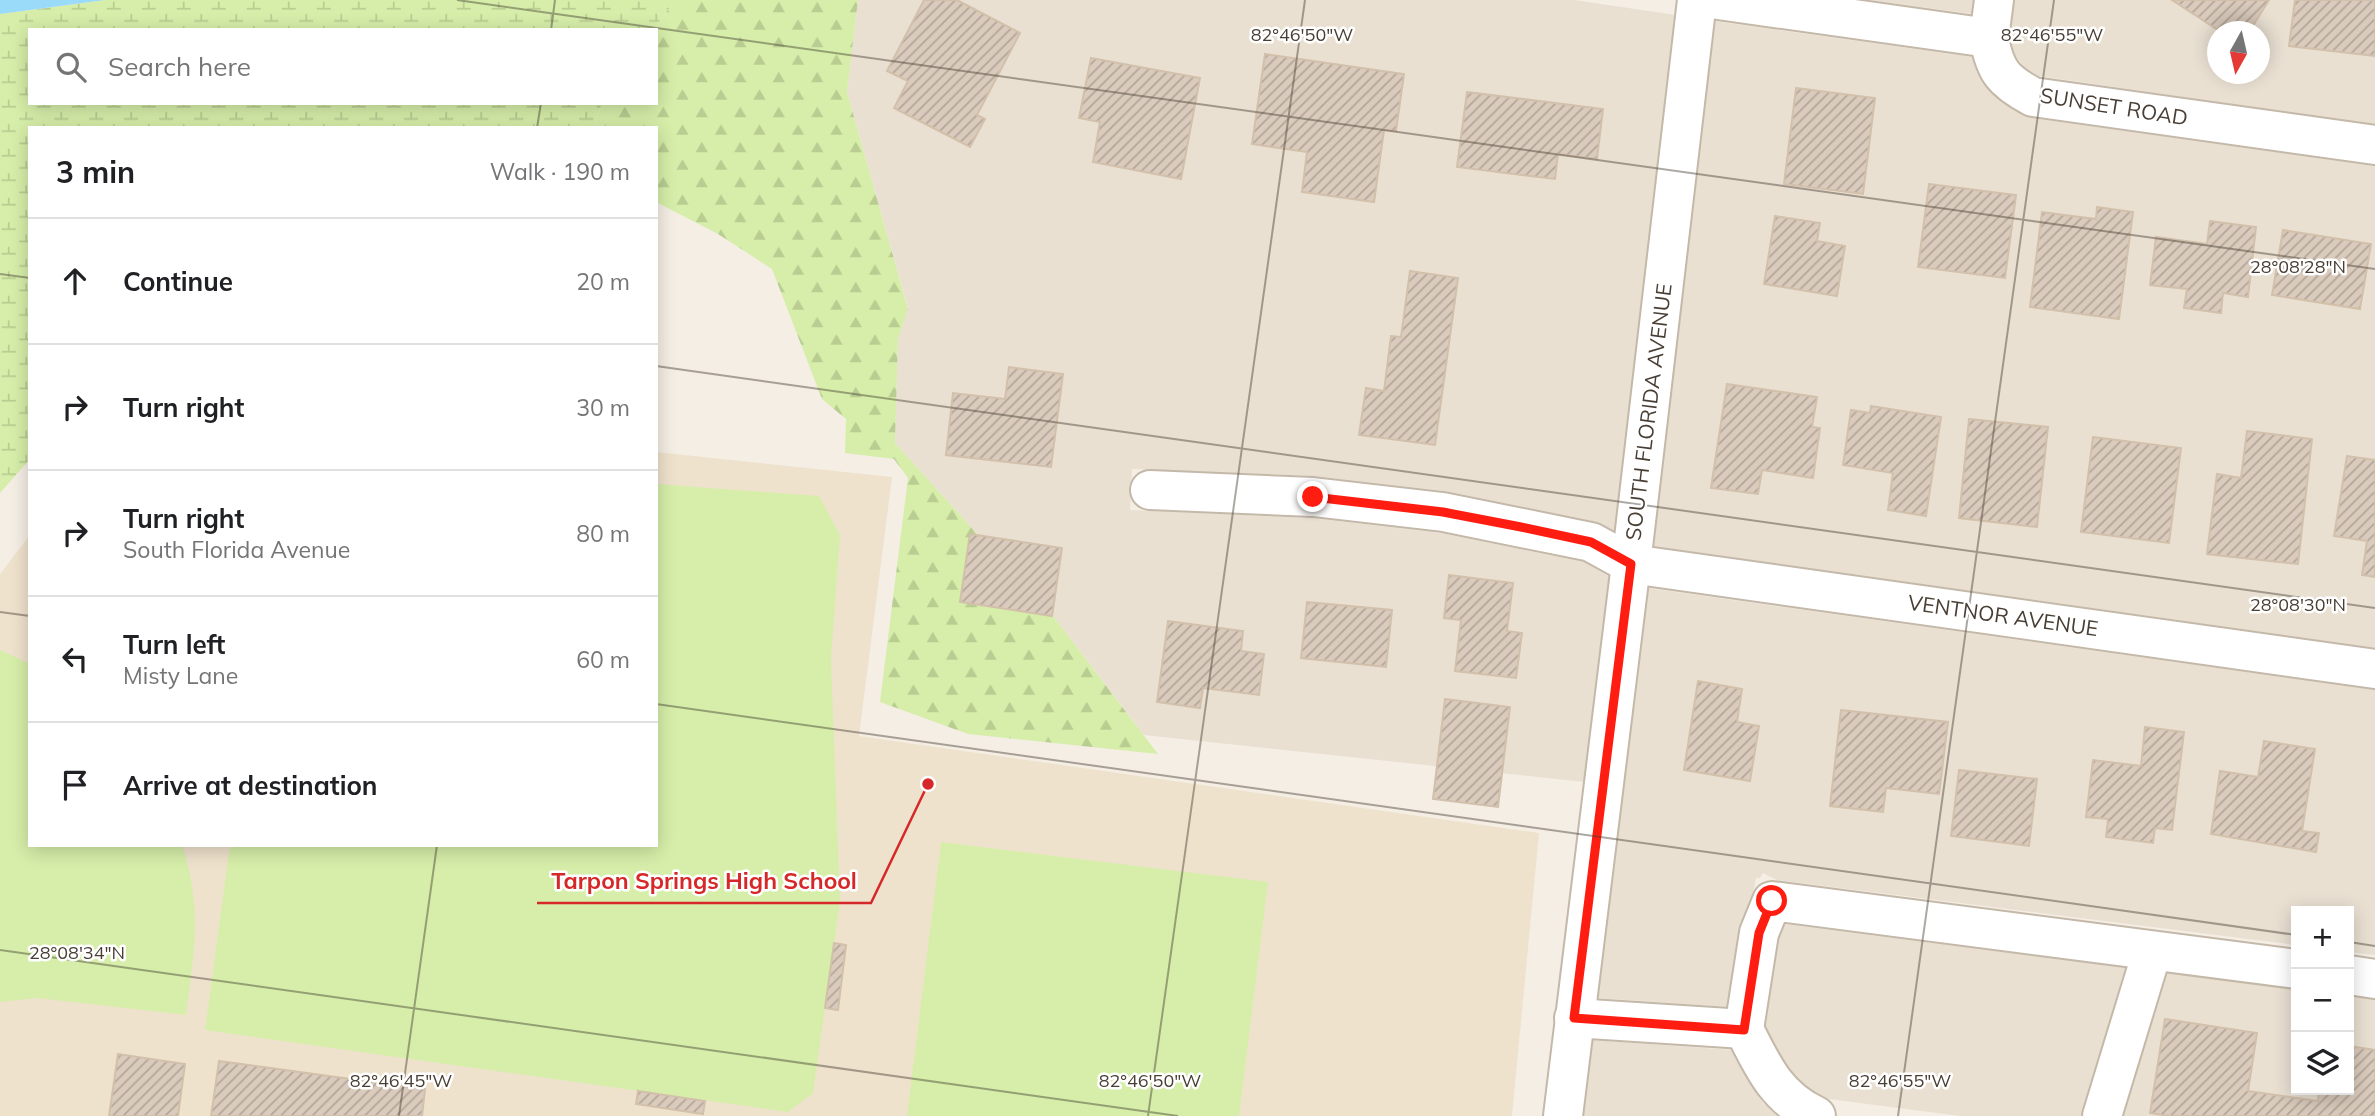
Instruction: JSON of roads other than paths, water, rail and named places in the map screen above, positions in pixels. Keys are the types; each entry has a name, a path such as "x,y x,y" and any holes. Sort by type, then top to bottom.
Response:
{"street":[{"name":"SOUTH FLORIDA AVENUE","path":"1563,1116 1697,0"},
{"path":"1718,0 1989,38 1994,0"},
{"name":"SUNSET ROAD","path":"1989,38 1993,61 2003,75 2015,87 2033,97 2375,145"},
{"path":"1150,490 1313,497 1443,512 1591,542 1631,564"},
{"name":"VENTNOR AVENUE","path":"1631,564 2375,669"},
{"path":"1816,1116 1798,1108 1775,1086 1744,1030 1759,933 1772,901 2291,968"},
{"path":"2102,1116 2152,952"},
{"path":"2354,976 2375,979"},
{"path":"1574,1018 1744,1030"}],"water":[{"path":"0,0 105,0 0,14"}],"place":[{"name":"Tarpon Springs High School","path":"928,784"}]}
